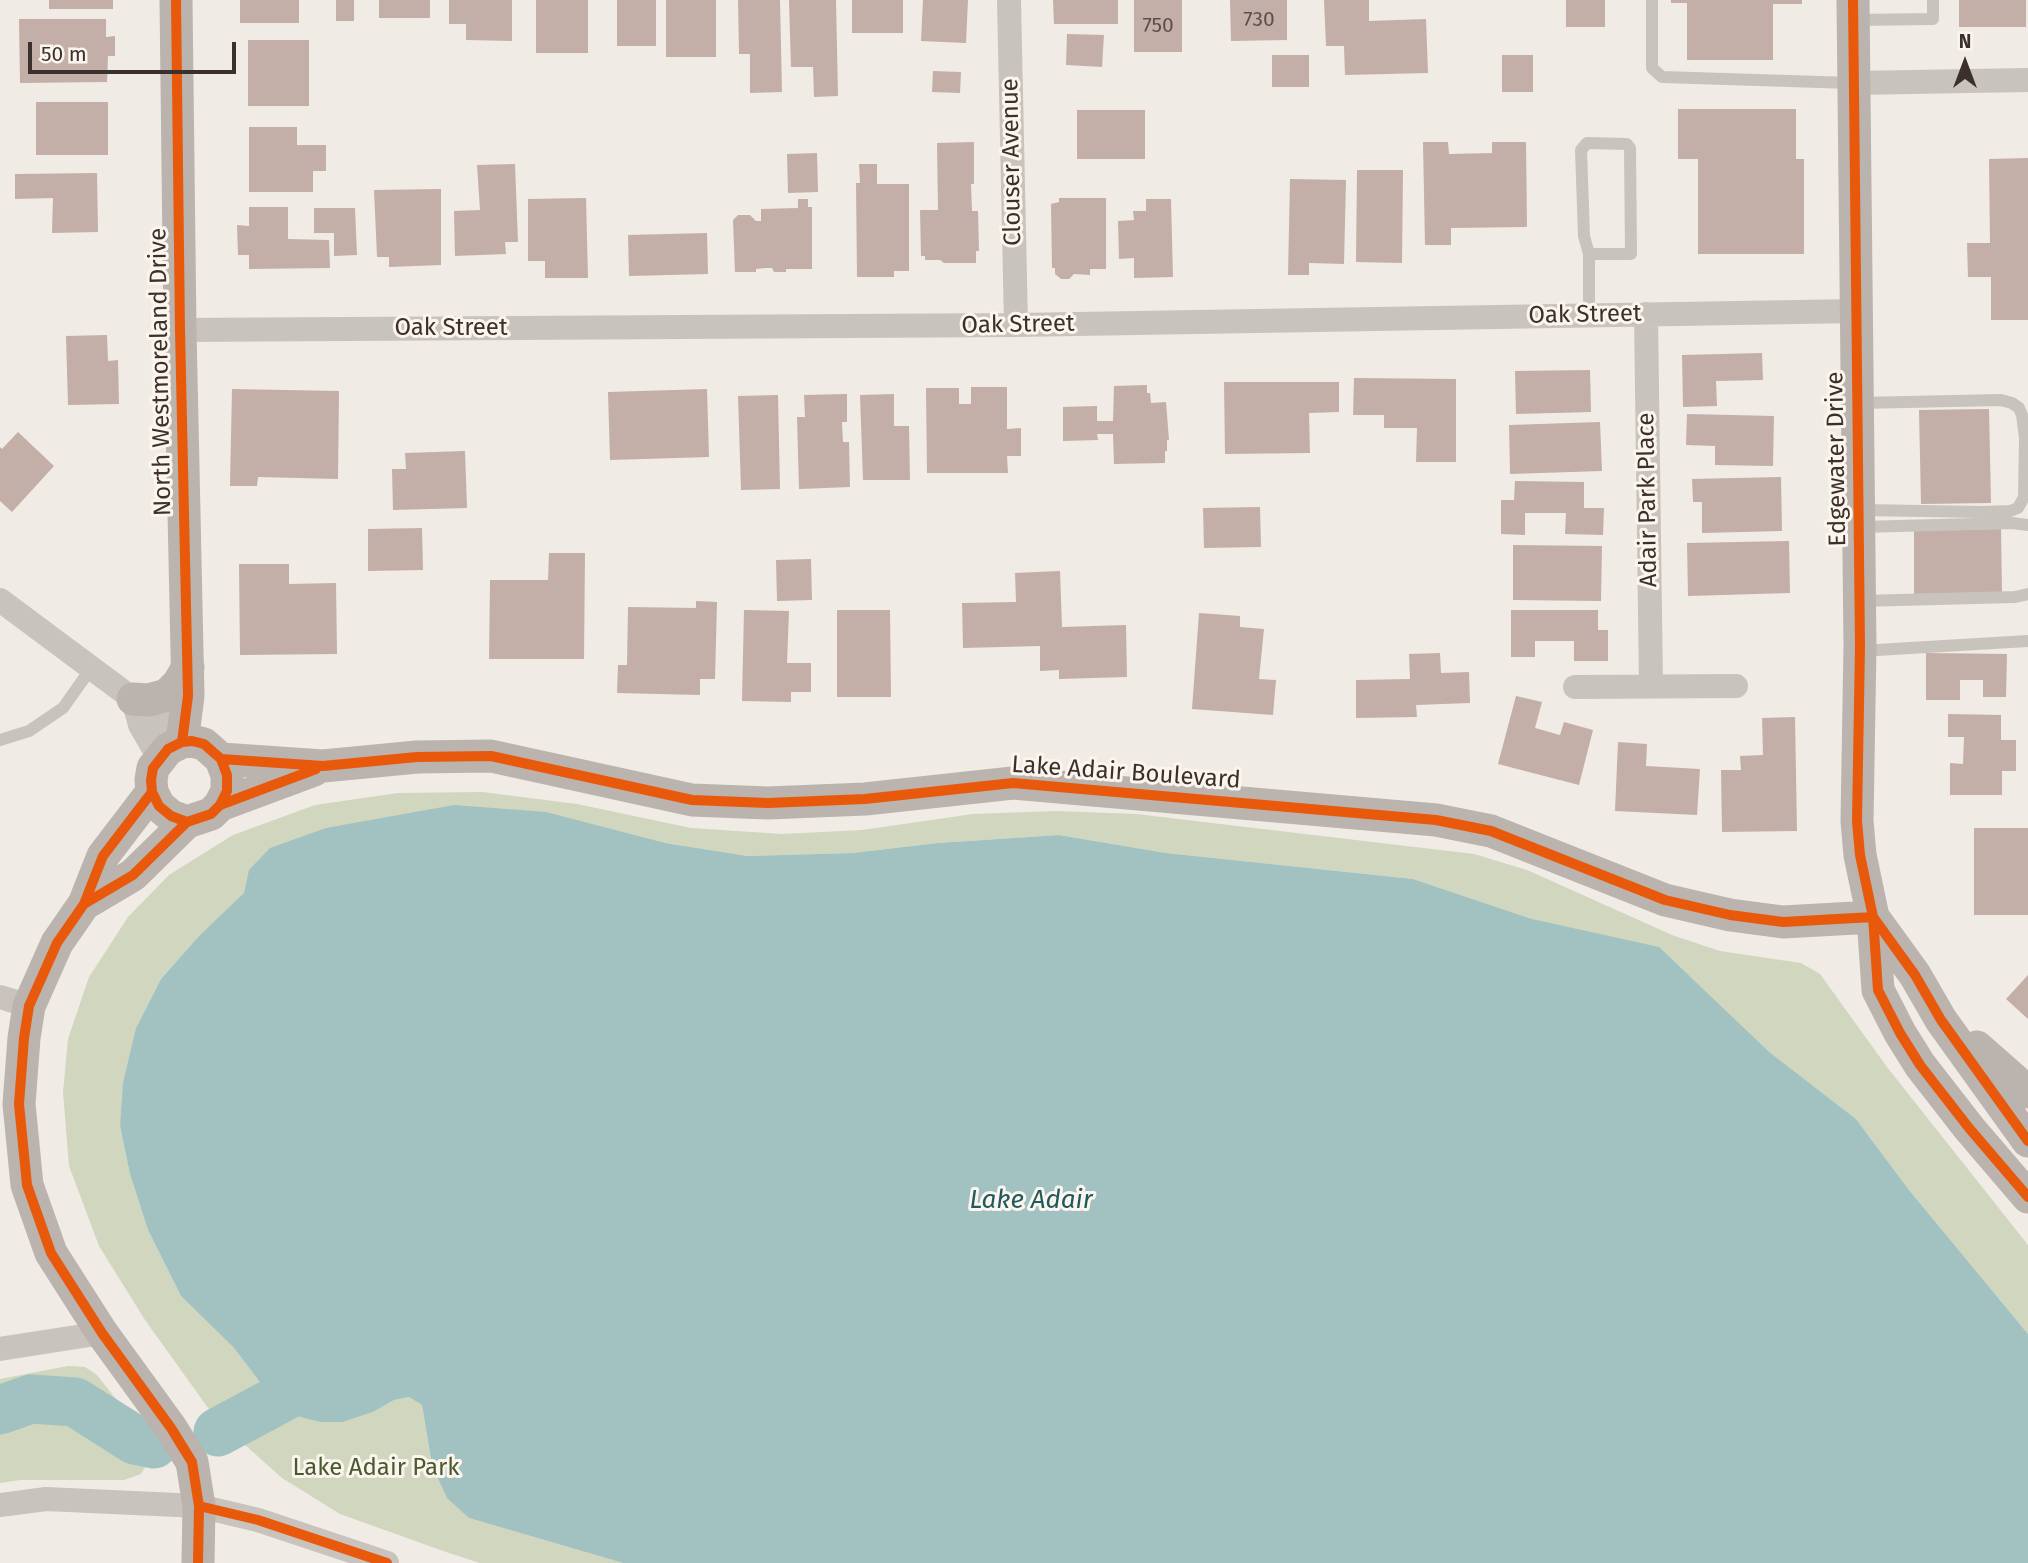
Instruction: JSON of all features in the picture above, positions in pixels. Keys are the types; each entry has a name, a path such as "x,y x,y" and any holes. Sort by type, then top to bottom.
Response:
{"street":[{"name":"North Westmoreland Drive","path":"176,0 188,750"},
{"name":"Clouser Avenue","path":"1009,0 1016,325"},
{"name":"Edgewater Drive","path":"1853,10 1860,601 1857,821 1860,855 1873,917 1878,990 1920,1065 2022,1181"},
{"path":"1854,83 2028,80"},
{"name":"Oak Street","path":"180,330 1016,325 1857,311"},
{"name":"Adair Park Place","path":"1646,314 1651,686"},
{"path":"0,600 132,699 140,724 227,775 227,791 220,805 211,814 187,822 133,875 84,904"},
{"path":"132,699 149,700 167,695 178,684 188,681"},
{"path":"1575,687 1736,686"},
{"path":"187,822 172,817 159,806 152,792 151,780 153,768 188,750"},
{"name":"Lake Adair Boulevard","path":"188,750 323,766 417,757 491,756 692,800 768,803 865,799 1013,783 1436,820 1491,831 1665,900 1730,915 1783,922 1873,917"},
{"name":"Lake Adair Boulevard","path":"220,805 323,766"},
{"path":"152,792 103,856 84,904 15,1001 24,1038 13,1185 51,1253 103,1333 172,1428 192,1462 200,1506 198,1563"},
{"name":"Edgewater Drive","path":"1873,917 1915,975 1937,1015 2028,1142"},
{"path":"1937,1015 2028,1092"},
{"path":"0,1349 103,1333"},
{"path":"0,1505 46,1499 200,1506 258,1520 387,1563"}],"lane":[{"path":"1651,0 1652,68 1662,77 1854,83"},
{"path":"1853,10 1933,19 1933,0"},
{"path":"1589,254 1631,254 1630,148 1627,144 1587,143 1581,150 1584,236 1589,254 1590,315"},
{"path":"1858,403 2001,400 2019,408 2025,438 2024,497 2018,508 2010,511 1859,519"},
{"path":"1859,519 2028,525"},
{"path":"1860,601 2015,597 2028,594"},
{"path":"1860,651 2028,641"},
{"path":"0,740 29,730 64,708 92,667"}],"green space":[{"name":"Lake Adair Park","path":"482,792 577,804 691,828 782,834 862,830 973,814 1056,811 1136,814 1474,854 1527,870 1672,935 1720,951 1801,963 1820,974 1887,1067 2028,1245 2028,1334 1909,1190 1856,1119 1768,1051 1532,919 1413,879 1166,853 1059,835 938,843 852,853 748,856 665,843 245,893 199,936 161,979 136,1028 120,1126 130,1174 148,1230 181,1296 234,1348 275,1402 300,1417 320,1422 343,1422 373,1412 394,1400 409,1397 422,1405 432,1465 469,1518 623,1563 480,1563 446,1552 340,1514 282,1478 216,1419 145,1320 99,1246 69,1166 63,1092 68,1039 89,977 128,917 169,875 233,835 315,805 398,793"},
{"path":"68,1366 85,1367 97,1375 147,1439 150,1459 141,1474 124,1480 20,1480 0,1483 0,1379"}],"water":[{"name":"Lake Adair","path":"454,805 546,812 665,843 748,856 852,853 938,843 1059,835 1166,853 1413,879 1532,919 1659,947 1768,1051 1856,1119 1909,1190 2028,1334 2028,1563 623,1563 469,1518 447,1498 432,1465 422,1405 409,1397 394,1400 373,1412 343,1422 320,1422 300,1417 275,1402 234,1348 181,1296 148,1230 130,1174 120,1126 123,1083 136,1028 161,979 199,936 244,893 249,870 270,848 326,828"}],"building":[{"path":"49,0 113,0 113,9 49,9"},
{"path":"240,0 299,0 299,23 240,23"},
{"path":"336,0 354,0 354,21 336,21"},
{"path":"379,0 430,0 430,18 379,18"},
{"path":"449,0 512,0 512,41 466,40 466,24 449,24"},
{"path":"536,0 588,0 588,53 536,53"},
{"path":"617,0 656,0 656,46 617,46"},
{"path":"666,0 716,0 716,57 666,57"},
{"path":"738,0 780,0 782,92 750,93 750,54 739,54"},
{"path":"789,0 836,0 838,96 814,97 813,67 791,67"},
{"path":"852,0 903,0 903,33 852,33"},
{"path":"923,0 968,0 966,43 921,41"},
{"path":"1053,0 1118,0 1118,24 1054,24"},
{"path":"1134,0 1182,0 1182,52 1134,52"},
{"path":"1230,0 1287,0 1287,40 1231,41"},
{"path":"1324,0 1369,0 1369,21 1426,19 1428,73 1345,75 1344,46 1326,46"},
{"path":"1566,0 1605,0 1605,27 1566,27"},
{"path":"1671,0 1802,0 1802,4 1773,4 1773,60 1687,60 1687,3 1671,3"},
{"path":"1959,0 2026,0 2026,27 1959,27"},
{"path":"19,19 106,19 106,37 115,36 115,56 108,56 107,82 20,83"},
{"path":"1067,34 1104,35 1102,67 1066,65"},
{"path":"248,40 309,40 309,106 248,106"},
{"path":"1272,55 1309,55 1309,87 1272,87"},
{"path":"1502,55 1533,55 1533,92 1502,92"},
{"path":"933,71 961,72 960,93 932,92"},
{"path":"36,102 108,102 108,155 36,155"},
{"path":"1678,109 1796,109 1796,159 1804,159 1804,254 1698,254 1698,159 1678,159"},
{"path":"1077,110 1145,110 1145,159 1077,159"},
{"path":"249,127 297,127 297,145 326,145 326,171 313,171 313,192 249,192"},
{"path":"974,142 974,184 971,184 972,211 978,211 979,251 976,251 976,263 925,260 925,256 921,256 920,210 938,210 937,143"},
{"path":"1423,142 1448,142 1449,154 1492,153 1492,142 1526,142 1527,227 1451,228 1451,245 1425,245"},
{"path":"817,153 818,192 788,193 787,154"},
{"path":"2028,158 2028,320 1991,320 1991,277 1968,277 1967,243 1990,243 1989,159"},
{"path":"515,164 518,242 505,242 506,254 455,256 454,211 480,210 477,165"},
{"path":"859,164 877,164 877,184 909,184 909,271 894,271 894,277 857,277 856,183 860,183"},
{"path":"1357,170 1403,170 1402,263 1356,262"},
{"path":"97,173 98,232 52,233 53,198 15,199 15,174"},
{"path":"1290,179 1346,180 1344,264 1309,263 1309,275 1288,275"},
{"path":"441,189 441,265 389,267 389,257 377,257 374,190"},
{"path":"586,198 588,278 545,278 545,261 528,261 528,199"},
{"path":"1059,198 1106,198 1106,269 1090,269 1090,275 1074,274 1069,279 1061,279 1055,274 1055,268 1052,268 1051,204 1059,202"},
{"path":"798,199 808,199 808,207 812,207 812,269 774,272 772,268 765,268 756,269 756,272 735,272 733,220 738,215 750,215 756,221 761,221 761,209 798,208"},
{"path":"1146,199 1171,199 1173,277 1134,278 1134,258 1119,259 1118,221 1134,220 1133,211 1146,211"},
{"path":"249,207 288,207 288,239 329,240 330,268 249,269 249,255 238,255 237,225 249,226"},
{"path":"314,208 355,208 357,255 334,256 334,233 314,233"},
{"path":"707,233 708,274 629,276 628,235"},
{"path":"107,335 108,361 118,360 119,404 68,405 66,336"},
{"path":"1762,353 1763,380 1716,381 1717,406 1683,407 1682,355"},
{"path":"1590,370 1591,412 1516,414 1515,371"},
{"path":"1354,378 1456,379 1456,462 1416,462 1417,428 1384,428 1384,415 1353,415"},
{"path":"1224,382 1339,382 1339,412 1309,413 1310,453 1225,454"},
{"path":"1147,385 1151,403 1166,402 1169,440 1165,463 1114,464 1113,434 1097,434 1098,440 1063,441 1063,407 1097,406 1097,421 1113,421 1114,386"},
{"path":"971,387 1007,387 1007,429 1021,428 1021,456 1007,456 1008,473 927,473 926,388 959,388 959,404 971,404"},
{"path":"232,389 339,391 338,479 258,477 257,486 230,486"},
{"path":"707,389 709,457 610,460 608,392"},
{"path":"847,394 847,422 842,422 843,442 849,442 850,487 799,489 797,417 805,417 804,395"},
{"path":"894,394 894,426 909,426 910,480 863,480 860,395"},
{"path":"778,395 780,489 741,490 738,396"},
{"path":"1989,409 1991,503 1921,504 1919,410"},
{"path":"1687,414 1774,416 1773,466 1715,465 1715,446 1686,445"},
{"path":"1600,422 1602,471 1510,474 1509,425"},
{"path":"18,432 54,466 12,512 0,501 0,447 2,449"},
{"path":"465,451 467,508 393,510 392,469 406,469 405,453"},
{"path":"1781,477 1782,531 1702,533 1702,502 1693,502 1692,479"},
{"path":"1515,481 1584,482 1584,508 1604,508 1603,535 1565,534 1566,513 1525,513 1525,535 1501,534 1501,500 1514,500"},
{"path":"1260,507 1261,547 1204,548 1203,508"},
{"path":"422,528 423,570 368,571 368,529"},
{"path":"2001,529 2002,593 1914,594 1914,530"},
{"path":"1789,541 1790,593 1688,596 1687,543"},
{"path":"1513,545 1602,546 1601,601 1513,600"},
{"path":"549,553 585,553 584,659 489,659 490,580 548,580"},
{"path":"811,559 812,600 777,601 776,560"},
{"path":"239,564 289,564 289,584 336,583 337,654 240,655"},
{"path":"1060,571 1062,627 1126,625 1127,677 1059,679 1059,670 1040,671 1040,646 963,648 962,603 1016,602 1015,573"},
{"path":"696,601 717,602 715,679 700,679 700,695 617,693 618,665 627,665 628,607 696,608"},
{"path":"744,610 789,611 787,663 811,663 811,692 791,692 791,702 742,701"},
{"path":"837,610 890,610 891,697 837,697"},
{"path":"1511,610 1598,610 1598,630 1608,630 1608,661 1574,661 1574,641 1535,641 1535,657 1511,657"},
{"path":"1199,613 1240,616 1240,627 1264,629 1259,679 1276,680 1273,715 1192,709"},
{"path":"1440,653 1441,673 1469,672 1470,703 1416,705 1417,717 1356,718 1356,680 1410,679 1409,654"},
{"path":"1926,653 2007,654 2006,697 1983,697 1983,680 1960,680 1960,700 1926,700"},
{"path":"1516,696 1542,702 1535,728 1560,735 1564,722 1593,730 1579,785 1498,764"},
{"path":"1948,714 2001,715 2001,740 2016,740 2016,771 2002,771 2002,795 1950,795 1950,763 1963,764 1964,737 1948,737"},
{"path":"1795,717 1797,831 1722,832 1721,770 1741,770 1740,756 1763,755 1762,718"},
{"path":"1618,742 1647,744 1646,766 1700,769 1697,815 1615,811"},
{"path":"1974,828 2028,828 2028,915 1974,915"},
{"path":"2028,975 2028,1019 2006,999"}],"waterway":[{"path":"218,1432 334,1370"},
{"path":"0,1410 31,1399 75,1402 135,1440 154,1444"}],"cycle path":[{"path":"176,0 188,696 182,742"},
{"path":"1853,0 1860,646 1857,821 1860,855 1873,917 1878,990 1920,1065 2028,1197"},
{"path":"192,741 204,744 221,759 227,775 227,791 220,805 211,814 187,822 171,816 159,806 152,792 151,780 153,768 168,749 182,742 192,741"},
{"path":"221,759 323,766 417,757 491,756 692,800 768,803 865,799 1013,783 1436,820 1491,831 1665,900 1730,915 1783,922 1873,917"},
{"path":"220,805 316,769"},
{"path":"152,792 103,856 84,904 57,943 29,1006 19,1104 27,1185 51,1253 102,1333 171,1428 192,1462 199,1506 198,1563"},
{"path":"84,904 133,875 187,822"},
{"path":"1873,917 1915,975 1941,1020 2028,1141"},
{"path":"199,1506 258,1520 387,1563"}]}
